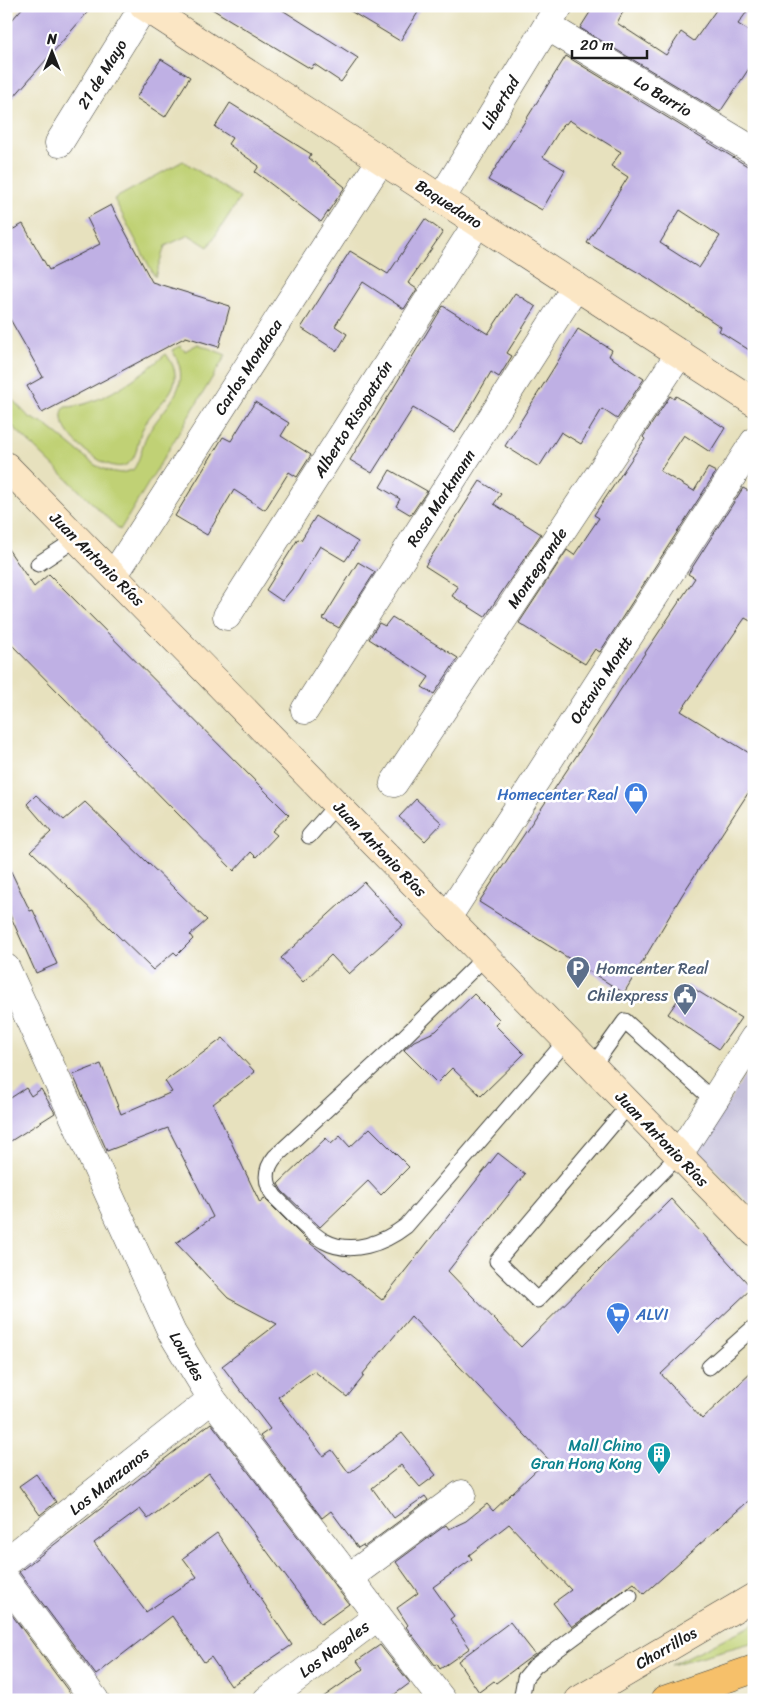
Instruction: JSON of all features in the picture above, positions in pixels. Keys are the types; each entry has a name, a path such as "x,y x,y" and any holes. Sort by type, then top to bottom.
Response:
{"highway":[{"path":"664,1700 754,1669"}],"main road":[{"name":"Baquedano","path":"144,6 754,402"},
{"name":"Juan Antonio Ríos","path":"6,466 754,1232"},
{"name":"Chorrillos","path":"579,1700 754,1596"}],"street":[{"name":"21 de Mayo","path":"59,143 144,6"},
{"name":"Lo Barrio","path":"553,16 754,152"},
{"name":"Libertad","path":"441,199 553,16"},
{"name":"Carlos Mondaca","path":"114,575 381,160"},
{"name":"Alberto Risopatrón","path":"227,616 478,222"},
{"name":"Rosa Markmann","path":"305,710 576,286"},
{"name":"Montegrande","path":"394,783 680,353"},
{"name":"Octavio Montt","path":"447,918 754,442"},
{"name":"Lourdes","path":"6,968 172,1333 212,1399 442,1700"},
{"path":"678,1156 754,1038"},
{"name":"Los Manzanos","path":"6,1562 212,1399"},
{"path":"348,1578 462,1494"},
{"path":"6,1581 95,1700"},
{"name":"Los Nogales","path":"267,1700 377,1616"}],"lane":[{"path":"38,564 76,539"},
{"path":"310,836 337,804"},
{"path":"485,957 393,1048 274,1156 266,1176 270,1191 275,1197 323,1241 335,1245 361,1247 378,1243 393,1236 406,1226 566,1041"},
{"path":"592,1067 625,1020 713,1100"},
{"path":"629,1105 497,1262 537,1300 678,1156"},
{"path":"709,1367 754,1326"},
{"path":"520,1700 525,1678 535,1666 630,1596"}],"shaded area":[{"path":"754,1061 754,1208 698,1151"}],"green space":[{"path":"183,161 240,198 208,247 189,235 165,246 155,277 114,199"},
{"path":"198,344 226,355 120,530 6,420 6,393 29,417 46,425 95,465 108,471 121,473 133,470 138,462 147,435 169,405 179,385 181,375 179,363 172,350 180,346 185,351"},
{"path":"166,354 174,369 174,384 169,394 142,430 132,460 123,466 114,466 92,456 80,447 64,426 62,416 65,407 78,406 105,396 132,380"},
{"path":"754,1624 754,1642 671,1665"}],"building":[{"path":"24,6 93,6 6,106 6,27"},
{"path":"207,6 276,6 358,58 341,82 314,64 311,69"},
{"path":"342,6 422,6 400,41"},
{"path":"594,6 626,6 617,23 666,55 681,32 694,41 719,6 751,6 738,24 754,34 754,61 720,112 580,28"},
{"path":"566,56 754,170 754,353 719,331 721,327 646,277 587,243 628,177 611,166 621,152 569,120 566,124 564,123 543,157 565,170 542,210 488,180","holes":["680,210 720,236 699,268 660,243"]},
{"path":"161,59 190,77 165,117 136,98"},
{"path":"230,103 311,154 309,158 345,187 321,222 255,172 259,166 228,144 232,138 215,127"},
{"path":"111,205 152,282 230,306 219,347 186,337 42,413 27,386 43,377 6,312 6,233 23,224 49,270 100,244 87,218"},
{"path":"425,219 443,232 408,283 417,289 404,309 363,282 335,326 347,334 337,351 301,328 350,251 388,274"},
{"path":"515,293 536,307 507,353 512,356 499,377 491,372 455,433 413,408 372,473 350,460 443,306 488,334"},
{"path":"578,329 612,350 609,356 644,379 617,419 602,409 581,444 561,432 539,467 505,446"},
{"path":"670,396 674,399 676,396 725,428 710,452 684,435 660,471 694,491 708,468 716,472 600,652 595,649 585,664 519,623 567,550 574,555 599,518 594,515 645,439 643,437"},
{"path":"255,402 289,423 281,436 311,455 297,477 289,472 265,510 234,490 207,535 175,516 223,437 231,441"},
{"path":"390,470 427,491 411,515 396,506 400,499 380,487"},
{"path":"480,481 501,494 494,504 541,534 485,617 452,596 458,587 425,566"},
{"name":"Homecenter Real","path":"743,488 754,494 754,623 745,618 681,711 754,756 754,784 682,895 624,993 479,902 695,578 688,574"},
{"path":"316,516 358,542 345,561 320,546 298,582 282,601 266,590 298,539 301,540"},
{"path":"6,546 34,587 49,574 289,815 272,831 277,835 256,857 251,852 234,871 6,639"},
{"path":"358,562 375,572 339,628 323,619"},
{"path":"392,617 458,658 434,694 422,687 429,677 369,639 379,623 385,626"},
{"path":"36,795 64,820 85,802 207,920 190,935 193,939 177,955 174,952 153,970 31,851 51,832 27,804"},
{"path":"416,799 442,823 425,841 399,817"},
{"path":"6,861 30,911 33,910 57,964 36,973 6,906"},
{"path":"364,882 403,925 349,974 331,955 303,982 281,958"},
{"path":"688,985 741,1018 719,1049 668,1014"},
{"path":"474,994 500,1020 495,1025 524,1054 481,1096 452,1068 437,1083 404,1050 414,1041 436,1031"},
{"path":"223,1038 255,1072 213,1104 260,1203 264,1198 306,1240 382,1300 498,1153 525,1174 448,1271 521,1347 671,1199 752,1288 661,1374 702,1419 754,1370 754,1496 644,1594 634,1583 572,1627 553,1603 571,1590 509,1524 469,1555 472,1559 433,1587 454,1616 450,1619 470,1648 440,1669 437,1664 435,1665 406,1627 408,1625 397,1608 418,1593 396,1562 446,1525 449,1529 466,1521 487,1504 493,1511 548,1459 411,1316 362,1375 364,1376 347,1397 314,1371 278,1397 323,1456 332,1450 349,1473 402,1433 436,1475 420,1487 401,1465 372,1488 394,1518 425,1496 428,1500 364,1547 363,1545 358,1548 331,1511 322,1518 260,1436 270,1429 222,1366 277,1324 228,1298 176,1243 213,1217 168,1128 107,1151 73,1075 101,1064 121,1114 172,1092 165,1081"},
{"path":"26,1088 31,1096 41,1089 55,1113 6,1144 6,1101"},
{"path":"370,1128 409,1167 381,1195 368,1181 320,1227 282,1191 278,1184 326,1138 331,1144 340,1136 350,1147"},
{"path":"211,1423 349,1604 321,1624 209,1473 148,1519 140,1509 94,1543 146,1612 197,1577 183,1558 217,1533 292,1645 231,1686 211,1657 204,1662 172,1616 96,1675 19,1572"},
{"path":"36,1474 56,1502 40,1515 19,1486"},
{"path":"6,1607 75,1700 6,1700"},
{"path":"510,1622 535,1654 496,1683 494,1681 479,1692 458,1661"},
{"path":"380,1645 410,1683 387,1700 319,1700 363,1669 357,1661"}],"place":[{"name":"Homecenter Real","path":"636,815"},
{"name":"Homcenter Real","path":"578,989"},
{"name":"Chilexpress","path":"685,1016"},
{"name":"ALVI","path":"618,1335"},
{"name":"Mall Chino Gran Hong Kong","path":"659,1475"}]}
